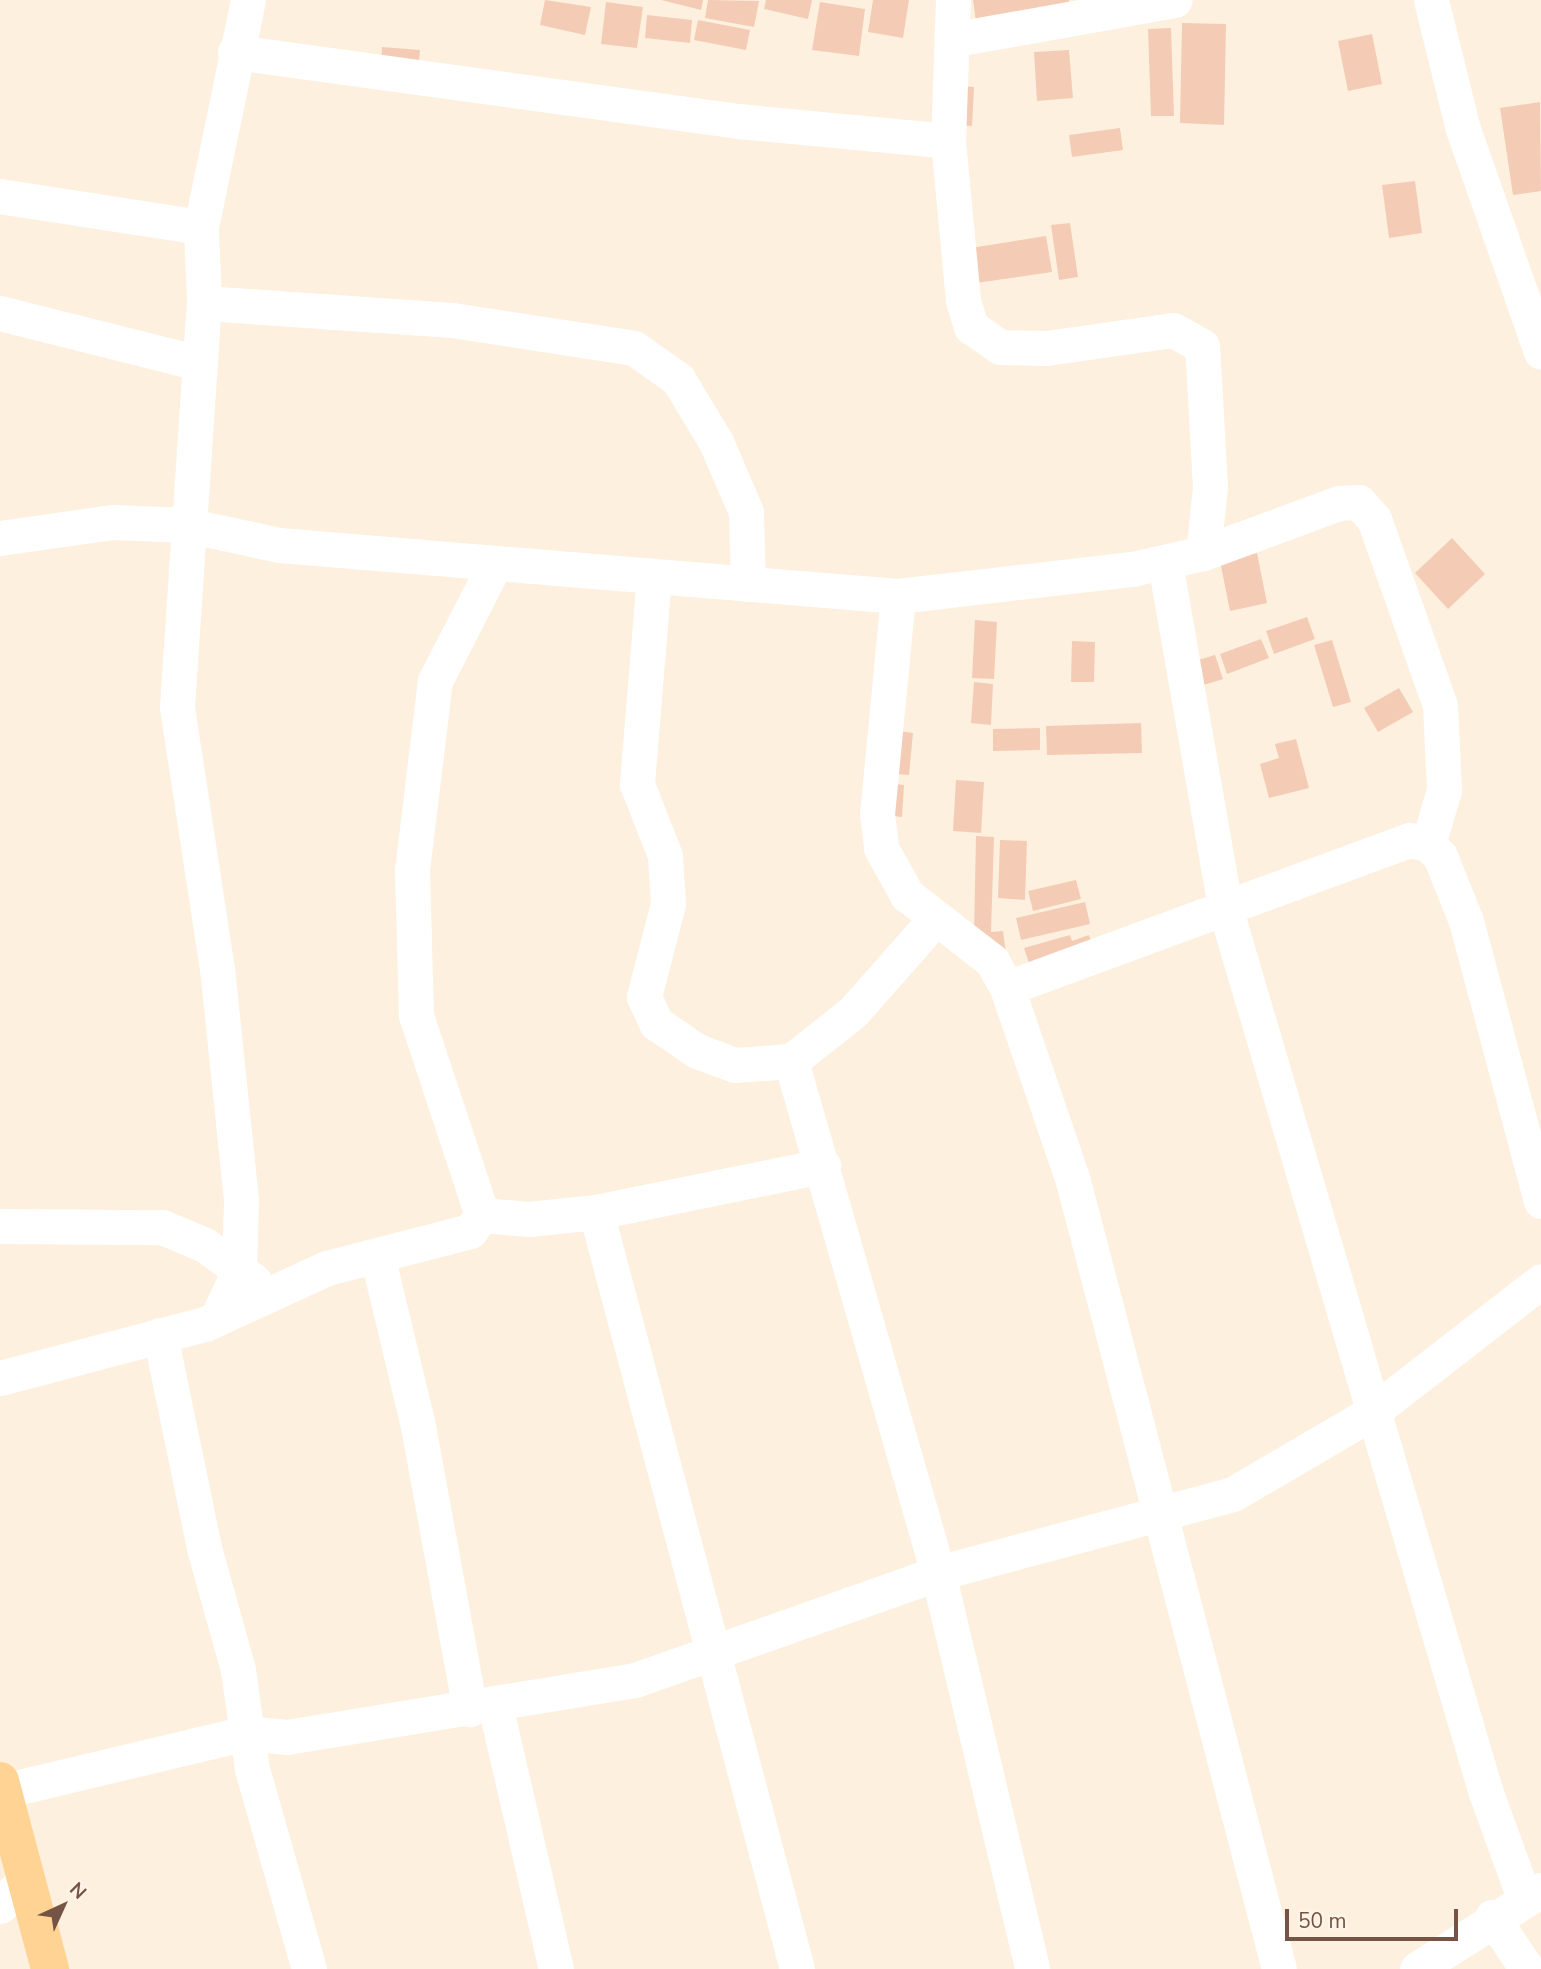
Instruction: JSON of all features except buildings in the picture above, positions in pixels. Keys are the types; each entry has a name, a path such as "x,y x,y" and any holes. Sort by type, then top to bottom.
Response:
{"main road":[{"path":"1,1786 14,1854 50,1969"}],"street":[{"path":"217,1318 239,1271 241,1200 218,968 177,707 195,362 204,303 201,227 235,52 248,0"},
{"path":"953,0 956,39 948,141 963,300 983,341 1046,348 1173,330 1202,346 1210,487 1203,553"},
{"path":"956,39 1175,0"},
{"path":"1431,0 1463,129 1541,352"},
{"path":"235,52 738,121 948,141"},
{"path":"0,197 201,227"},
{"path":"204,303 452,320 634,348 678,379 716,442 746,512 748,584"},
{"path":"0,313 195,362"},
{"path":"0,538 113,522 187,525 279,545 898,596 1165,563 1203,553 1339,503 1359,502 1374,519 1440,705 1444,790 1428,844"},
{"path":"1165,563 1226,911 1371,1412 1532,1894 1492,1917 1417,1969"},
{"path":"482,1215 416,1015 412,870 435,681 495,564"},
{"path":"654,576 637,784 665,856 668,904 644,998 656,1023 697,1051 735,1065 791,1060 853,1012 936,918"},
{"path":"898,596 877,814 881,848 907,895 992,961 1007,988 1073,1181 1158,1515 1279,1969"},
{"path":"1007,988 1135,936 1226,911 1410,840 1428,844 1440,856 1466,921 1541,1201"},
{"path":"791,1060 938,1573 1032,1969"},
{"path":"482,1215 529,1219 596,1212 823,1166"},
{"path":"596,1212 717,1652 797,1969"},
{"path":"0,1378 217,1318 269,1293 377,1255 470,1231 482,1215"},
{"path":"0,1226 162,1227 205,1245 269,1293"},
{"path":"377,1255 482,1707 556,1969"},
{"path":"1,1786 247,1732 286,1737 635,1680 938,1573 1233,1494 1371,1412 1541,1281"},
{"path":"160,1335 267,1829 309,1969"},
{"path":"0,1906 14,1854"},
{"path":"1492,1917 1527,1969"}]}
